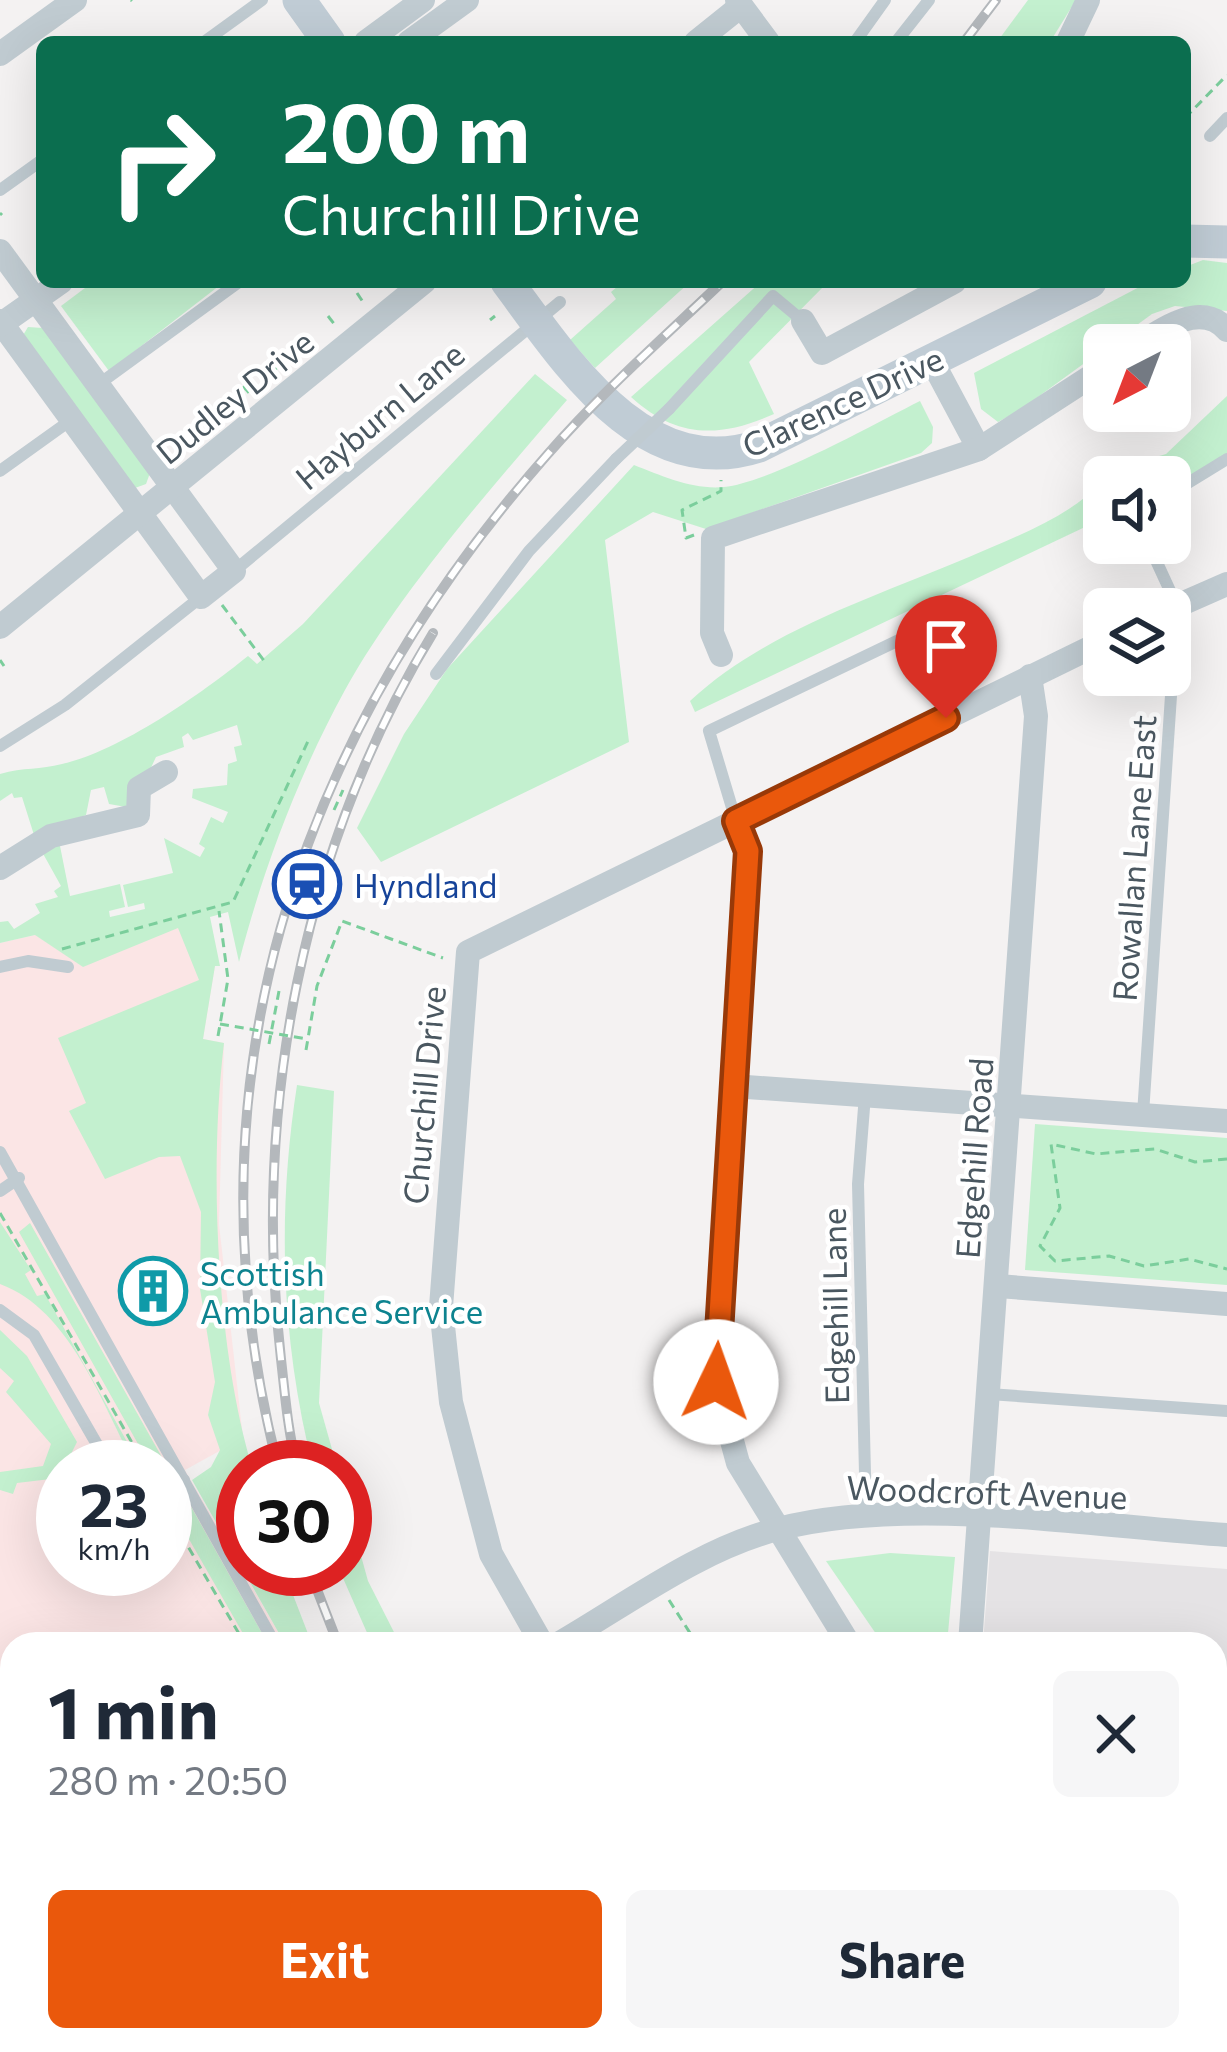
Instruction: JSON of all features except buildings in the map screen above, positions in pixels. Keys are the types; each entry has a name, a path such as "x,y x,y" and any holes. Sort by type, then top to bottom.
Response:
{"street":[{"path":"0,54 75,0"},
{"path":"299,0 325,36"},
{"path":"374,36 423,0"},
{"path":"418,36 467,0"},
{"path":"1071,36 1088,0"},
{"path":"703,36 739,3 754,36"},
{"path":"1191,241 1227,242"},
{"path":"0,251 36,300 98,385 172,489 234,571 205,593 140,514 0,323 36,300 53,288"},
{"name":"Dudley Drive","path":"0,627 417,288"},
{"name":"Clarence Drive","path":"515,288 548,311 575,370 637,427 671,446 720,454 759,446 1078,288"},
{"path":"803,321 822,352 943,288"},
{"path":"1169,324 1203,317 1227,330"},
{"path":"932,361 980,449"},
{"path":"721,655 712,633 713,538 980,449 1083,382"},
{"path":"1191,600 1227,584"},
{"name":"Churchill Drive","path":"535,1632 491,1553 451,1402 443,1331 448,1174 468,952 1083,651"},
{"name":"Edgehill Road","path":"971,1632 1036,716 1030,676"},
{"path":"0,868 51,836 138,814 139,788 166,772"},
{"path":"736,821 748,851 716,1382 738,1463 774,1530 841,1632"},
{"path":"733,1086 1227,1121"},
{"path":"998,1286 1227,1304"},
{"name":"Woodcroft Avenue","path":"579,1632 659,1585 774,1530 866,1516 980,1518 1227,1535"}],"lane":[{"path":"212,36 262,0"},
{"path":"859,36 885,0"},
{"path":"901,36 929,0"},
{"path":"1210,136 1227,118"},
{"path":"0,190 36,164"},
{"path":"98,385 231,288"},
{"path":"436,674 529,551 773,296 803,321"},
{"name":"Hayburn Lane","path":"234,571 548,311"},
{"path":"456,386 469,401"},
{"path":"0,472 71,420"},
{"path":"1191,481 1227,459"},
{"path":"0,746 65,705 205,593"},
{"path":"736,821 709,730 945,618"},
{"name":"Rowallan Lane East","path":"1142,1114 1168,696"},
{"path":"0,967 28,962 68,968"},
{"name":"Edgehill Lane","path":"865,1095 858,1184 866,1516"},
{"path":"0,1152 19,1178 162,1440"},
{"path":"0,1191 19,1178"},
{"path":"0,1310 34,1335 94,1440"},
{"path":"989,1394 1227,1412"},
{"path":"192,1495 267,1632"}],"path":[{"path":"1191,112 1227,75"},
{"path":"357,293 364,303"},
{"path":"328,316 336,326"},
{"path":"490,320 496,316"},
{"path":"300,340 308,350"},
{"path":"271,363 279,374"},
{"path":"243,386 252,396"},
{"path":"215,409 223,420"},
{"path":"713,538 686,538 682,510 721,491 720,454"},
{"path":"205,593 265,662"},
{"path":"28,962 233,902 309,739"},
{"path":"334,810 343,790"},
{"path":"218,1036 228,980 219,909"},
{"path":"306,1050 317,986 342,922 440,959 468,952"},
{"path":"268,1044 279,991"},
{"path":"220,1024 307,1039"},
{"path":"1227,1159 1195,1162 1155,1149 1096,1154 1051,1144 1060,1208 1040,1246 1055,1261 1109,1256 1144,1265 1189,1259 1227,1269"},
{"path":"0,1213 130,1440"},
{"path":"192,1553 238,1632"},
{"path":"659,1585 689,1632"}],"shaded area":[{"path":"175,903 220,966 215,966 203,1039 224,1043 219,1224 243,1438 216,1440 216,1453 192,1466 192,1440 36,1440 36,1596 192,1596 192,1482 216,1524 216,1596 257,1596 278,1632 0,1632 0,943"},
{"path":"990,1551 1227,1569 1227,1632 984,1632"}],"green space":[{"path":"1028,0 1076,0 1054,36 1001,36"},
{"path":"1203,260 1227,263 1227,311 1175,306 1138,324 1083,324 1083,364 998,422 981,409 974,373 1137,288 1191,288 1191,265"},
{"path":"85,288 216,288 109,371 61,306"},
{"path":"616,288 683,288 595,368 570,340 616,299 611,292"},
{"path":"754,288 822,288 749,362 774,414 735,427 700,430 665,421 631,397"},
{"path":"28,327 43,328 150,473 146,484 135,488 22,337"},
{"path":"535,374 567,400 420,577 345,690 284,823 239,962 228,912 210,917 220,966 215,966 203,1039 224,1043 217,1145 219,1256 230,1367 245,1440 217,1440 208,1415 215,1382 200,1289 201,1212 180,1156 159,1157 105,1179 69,1111 86,1103 58,1038 199,980 178,928 83,967 35,935 0,943 0,922 8,921 14,929 40,913 35,904 58,897 54,891 61,886 41,850 59,841 70,896 120,884 125,907 109,911 110,917 145,909 144,903 128,907 123,885 173,873 164,838 200,857 205,848 199,844 211,817 223,823 228,812 192,798 193,789 227,785 228,764 237,761 234,747 242,745 237,725 193,740 188,733 182,737 184,747 156,757 132,808 109,804 104,787 91,790 86,815 34,835 22,797 14,798 12,793 0,801 0,774 62,764 109,747 184,703 248,656 257,664 303,624"},
{"path":"1227,396 1227,459 1191,481 1191,456 1159,456"},
{"path":"920,401 933,427 932,443 921,453 706,529 653,512 605,540 629,742 381,862 357,828 404,734 447,669 634,465 701,486 744,483 822,451"},
{"path":"1083,499 1083,528 695,712 690,701 720,676 786,635 969,557"},
{"path":"297,1085 334,1091 319,1403 329,1440 307,1440 294,1372 285,1229"},
{"path":"1035,1124 1227,1138 1227,1285 1025,1270"},
{"path":"0,1222 31,1270 25,1274 37,1296 45,1294 126,1440 65,1337 25,1297 0,1284"},
{"path":"30,1223 152,1440 136,1440 19,1232"},
{"path":"0,1330 27,1356 76,1440 48,1440 6,1392 14,1381 0,1368"},
{"path":"216,1458 216,1522 192,1480"},
{"path":"36,1467 36,1481 17,1483 13,1494 0,1490 0,1472"},
{"path":"192,1508 216,1551 216,1586 192,1544"},
{"path":"890,1553 955,1557 948,1632 875,1632 826,1561"},
{"path":"372,1589 394,1632 367,1632 351,1596 372,1596"},
{"path":"222,1596 241,1596 261,1632 242,1632"},
{"path":"258,1596 293,1596 307,1632 278,1632"}],"railway":[{"path":"969,36 996,0"},
{"path":"273,1440 251,1327 243,1190 254,1056 281,927 325,802 384,682 459,566 568,432 716,288"},
{"path":"291,1440 274,1265 274,1171 297,984 320,892 350,802 388,716 433,633"},
{"path":"319,1596 333,1632"}],"place":[{"name":"Hyndland","path":"307,884"},
{"name":"Scottish Ambulance Service","path":"153,1291"}],"route":[{"path":"716,1382 748,851 736,821 946,718"}]}
